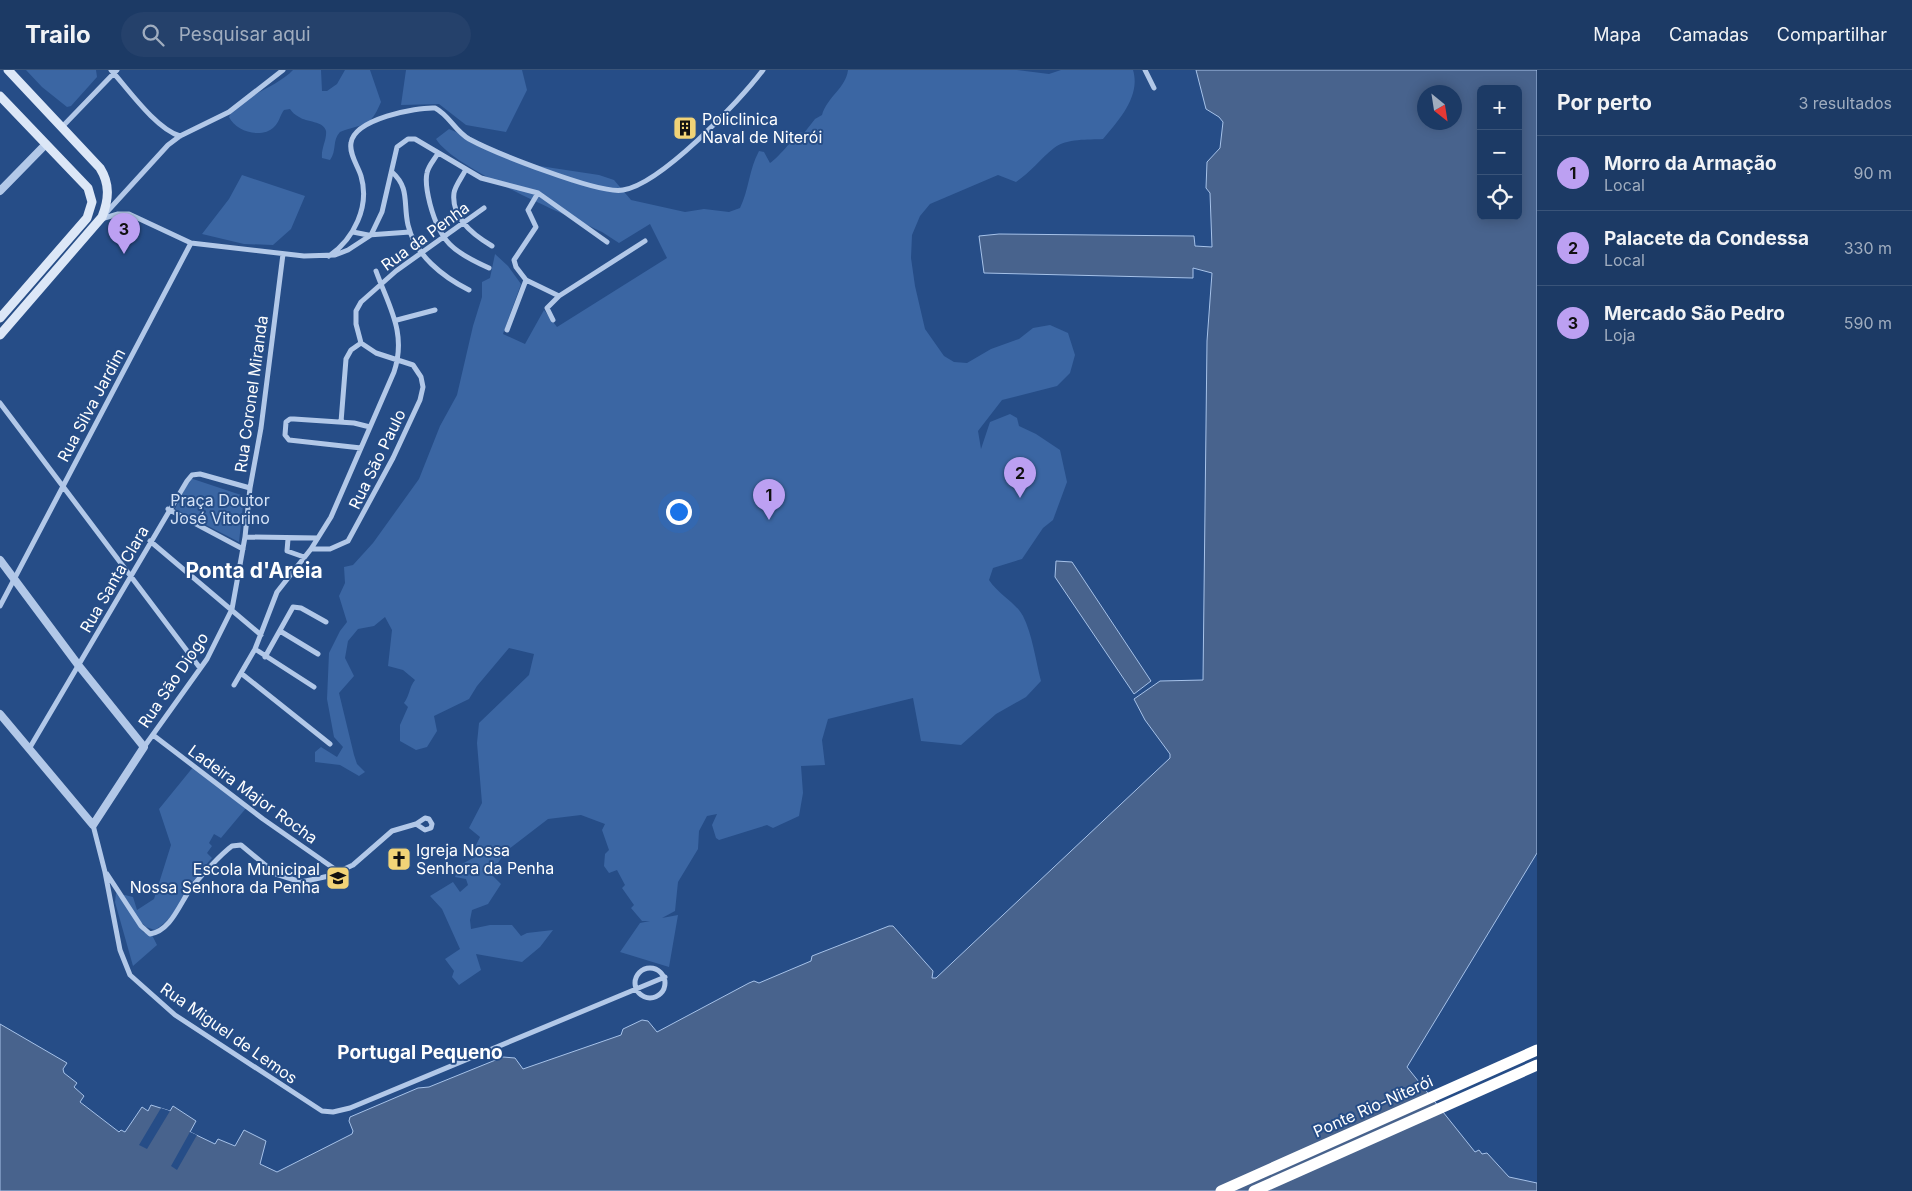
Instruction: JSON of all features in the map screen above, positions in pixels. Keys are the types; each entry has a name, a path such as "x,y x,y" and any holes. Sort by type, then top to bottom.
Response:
{"highway":[{"name":"Ponte Rio-Niterói","path":"1221,1191 1537,1050"},
{"name":"Ponte Rio-Niterói","path":"1254,1191 1537,1065"}],"main road":[{"path":"0,335 101,218 108,195 106,179 94,160 8,70"},
{"path":"0,96 92,194 92,202 87,218 0,318"}],"street":[{"path":"101,218 161,151 180,136 229,112 283,70"},
{"path":"328,256 341,246 353,232 364,196 363,184 351,151 351,140 359,129 383,118 419,109 436,108 461,134 480,144 587,185 606,190 625,190 646,180 702,137 735,104 763,70"},
{"path":"1145,70 1154,88"},
{"path":"62,127 114,71 157,122 168,132 180,136"},
{"path":"101,218 118,214 129,214 191,243 283,254 328,256 348,250 372,234 382,212 397,147 408,140 422,141 465,171 482,178 538,193 607,242"},
{"path":"0,191 46,145"},
{"path":"438,152 427,173 428,198 442,238 470,260 489,268"},
{"path":"465,171 454,192 456,209 464,224 479,238 492,246"},
{"path":"392,172 403,183 410,232 423,253 446,278 469,290"},
{"path":"538,193 528,210 536,227 514,260 516,267 526,280 559,296"},
{"name":"Rua da Penha","path":"361,343 356,324 356,311 368,294 484,208"},
{"path":"353,232 372,234 410,232"},
{"path":"553,320 547,308 559,296 645,241"},
{"name":"Rua Silva Jardim","path":"0,606 191,243"},
{"name":"Rua Coronel Miranda","path":"245,537 250,488 261,428 283,254"},
{"path":"234,685 255,649 277,592 312,549 330,517 398,360 397,320 376,271"},
{"path":"507,330 526,280"},
{"path":"397,320 435,310"},
{"path":"341,422 346,359 351,350 361,343"},
{"name":"Rua São Paulo","path":"312,549 330,549 348,541 393,458 420,400 423,387 418,371 413,365 376,353 361,343"},
{"path":"0,403 200,668"},
{"path":"361,448 289,440 285,435 286,422 290,419 341,422 370,427"},
{"name":"Rua Santa Clara","path":"30,749 168,509 192,475 209,476 250,488"},
{"path":"168,509 243,549"},
{"path":"245,537 318,538"},
{"name":"Rua São Diogo","path":"93,825 219,638 232,609 245,537"},
{"path":"288,539 287,551 304,557"},
{"path":"150,541 261,635"},
{"path":"0,560 79,666 144,747"},
{"path":"265,657 291,609 296,606 326,622"},
{"path":"280,631 318,654"},
{"path":"255,649 314,687"},
{"path":"242,674 330,744"},
{"path":"0,714 93,825"},
{"name":"Ladeira Major Rocha","path":"152,736 263,819 339,872"},
{"path":"105,872 141,926 150,934 164,927 191,888 232,846 241,846 276,874 296,881 317,879 353,865 392,831 413,824"},
{"name":"Rua Miguel de Lemos","path":"93,825 105,872 120,950 130,975 175,1015 315,1108 328,1112 350,1108 665,977"},
{"path":"654,968 665,977 666,982 663,993 654,998 644,997 636,990 635,980 644,969 654,968"}],"green space":[{"path":"26,70 96,70 97,77 71,106 67,107 42,87"},
{"path":"293,70 321,70 322,91 327,91 337,84 345,70 370,70 381,102 377,111 365,124 340,132 336,138 330,160 322,158 326,134 325,128 318,123 302,119 290,109 284,110 276,125 263,133 243,130 237,127 229,117 234,110 249,98 277,82"},
{"path":"406,70 522,70 527,90 506,132 466,125 439,104 401,105"},
{"path":"848,70 1017,70 1049,74 1061,70 1133,70 1135,80 1131,98 1122,116 1103,139 1078,140 1059,145 1016,182 998,175 930,204 920,216 912,235 911,258 925,329 944,356 954,362 967,363 991,349 1019,339 1033,328 1050,325 1068,333 1075,355 1070,373 1057,386 1002,400 978,431 981,449 990,422 1010,414 1017,418 1019,426 1036,434 1060,450 1067,482 1053,520 1043,528 1022,559 993,568 989,580 1023,616 1031,639 1041,681 1026,697 996,714 961,745 921,741 913,698 828,719 822,740 825,765 801,766 803,793 799,816 773,828 767,825 719,840 716,838 712,825 717,814 707,816 699,831 698,849 678,882 675,911 662,918 678,915 669,967 620,952 640,923 650,921 642,921 631,908 634,905 622,888 625,885 617,870 609,873 604,866 605,854 609,850 602,830 605,824 581,815 548,819 505,852 491,874 501,884 488,904 472,910 470,920 471,929 490,925 512,925 521,936 527,933 553,930 540,947 522,962 476,954 481,970 459,985 452,977 454,971 445,959 460,949 442,909 430,896 453,882 460,892 468,885 466,879 455,877 460,865 477,856 474,849 480,837 469,828 482,803 477,743 479,723 529,675 534,654 509,648 477,686 469,699 434,716 437,731 427,747 416,750 400,741 400,725 408,707 404,703 415,680 403,670 388,666 392,630 385,617 374,626 358,629 348,641 345,658 354,676 339,693 354,755 357,764 365,772 359,776 340,765 315,762 315,752 321,747 337,757 343,747 334,737 327,699 329,653 340,631 347,622 339,596 345,583 344,567 353,565 373,543 419,479 440,426 457,395 473,326 482,297 482,282 490,278 495,254 508,266 521,284 503,334 525,344 544,310 557,327 667,258 650,224 619,243 602,232 538,203 464,164 447,151 436,139 449,129 533,165 599,175 614,180 631,200 685,212 704,209 729,212 740,208 759,151 764,152 770,163 800,132 804,133 815,119 822,115 828,103 844,82"},
{"path":"242,175 305,196 291,229 273,245 244,244 202,234 229,199"},
{"name":"Praça Doutor José Vitorino","path":"190,478 244,496 239,542 175,509"},
{"path":"194,766 247,807 221,838 214,834 209,843 212,846 207,853 212,858 172,915 155,930 146,927 139,920 143,932 152,935 157,945 133,966 115,902 116,893 133,897 137,910 154,899 171,845 159,809"}],"shaded area":[{"path":"1196,70 1537,70 1537,853 1407,1067 1475,1152 1479,1150 1482,1154 1487,1153 1509,1177 1537,1183 1537,1191 0,1191 0,1024 67,1063 63,1069 64,1073 77,1083 74,1087 84,1096 80,1102 119,1132 121,1130 125,1132 142,1107 148,1111 151,1105 170,1111 173,1106 196,1121 190,1132 215,1144 218,1139 235,1146 244,1130 266,1141 260,1164 277,1172 352,1134 350,1117 418,1088 429,1087 503,1057 515,1058 523,1069 621,1035 623,1029 642,1020 648,1021 657,1032 749,983 754,981 759,983 811,961 812,956 889,926 893,926 933,971 932,978 936,978 1170,758 1170,754 1145,720 1134,699 1160,681 1203,680 1207,341 1212,273 1193,268 1193,278 984,273 979,236 999,234 1194,236 1195,246 1212,247 1210,193 1206,188 1207,162 1220,148 1223,122 1219,117 1206,109"},
{"path":"1056,561 1072,562 1151,681 1134,694 1055,577"}],"pier":[{"path":"161,1108 170,1111 147,1149 139,1145"},
{"path":"190,1132 197,1135 177,1170 171,1166"}],"place":[{"name":"Policlinica Naval de Niterói","path":"685,128"},
{"name":"Mercado São Pedro","path":"124,254"},
{"name":"Palacete da Condessa","path":"1020,498"},
{"name":"Morro da Armação","path":"769,520"},
{"name":"Igreja Nossa Senhora da Penha","path":"399,859"},
{"name":"Escola Municipal Nossa Senhora da Penha","path":"338,878"}],"district":[{"name":"Ponta d'Areia","path":"254,571"},
{"name":"Portugal Pequeno","path":"420,1052"}]}
